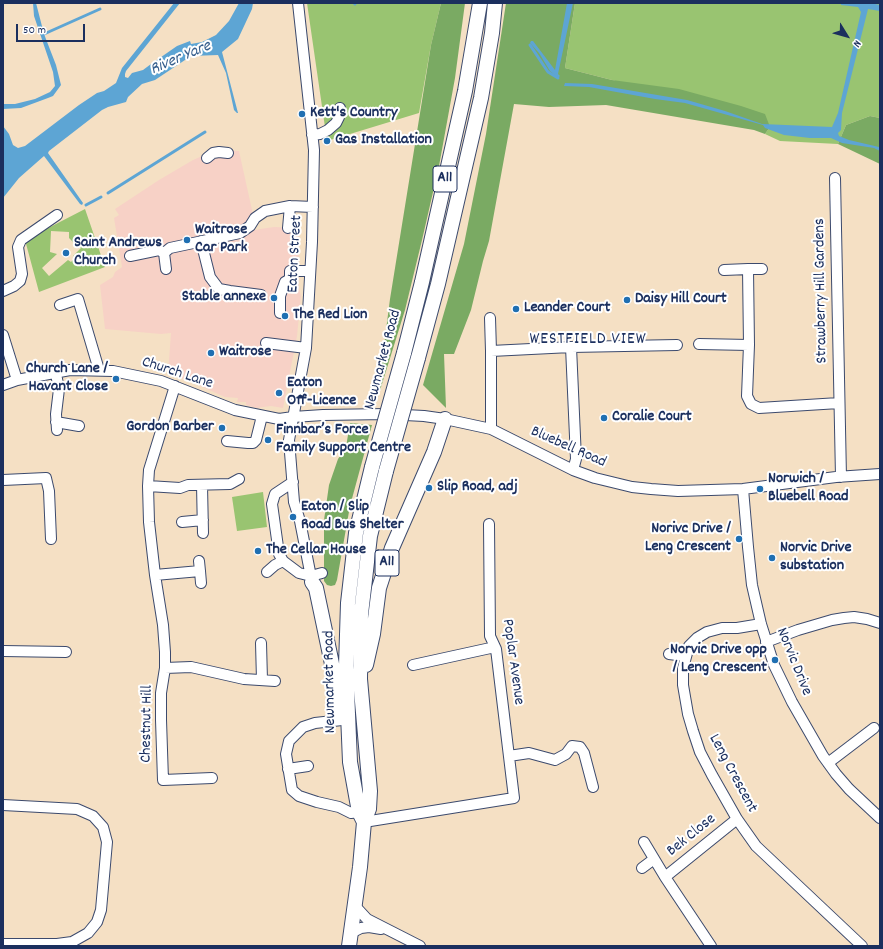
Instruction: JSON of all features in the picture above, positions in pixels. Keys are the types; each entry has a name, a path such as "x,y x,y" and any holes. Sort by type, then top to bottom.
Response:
{"highway":[{"name":"Newmarket Road","path":"350,939 355,906 362,817 350,762 346,666 348,603 356,533 372,467 422,282 465,91 480,3"},
{"name":"Newmarket Road","path":"362,817 369,809 370,791 360,679 361,614 370,536 386,471 438,284 481,98 492,34 495,3"},
{"name":"A11","path":"360,679 364,674 379,588 392,548 434,452 445,419"},
{"path":"315,577 350,762"}],"street":[{"name":"Eaton Street","path":"298,3 314,150 313,207 306,348 289,440 294,502 315,577"},
{"path":"312,135 320,134 328,130 336,123 339,118 340,108"},
{"path":"207,158 215,153 228,153"},
{"name":"Strawberry Hill Gardens","path":"835,178 841,477"},
{"path":"164,253 170,248 240,233 250,226 255,218 265,211 290,206 313,207"},
{"path":"288,228 290,206"},
{"path":"3,291 14,286 20,281 22,274 18,247 21,240 57,215"},
{"path":"201,241 210,277 219,289 230,292 261,295"},
{"path":"130,256 160,250 164,253"},
{"path":"164,253 166,269"},
{"path":"724,270 762,269"},
{"path":"748,270 749,345 747,396 751,404 759,408 840,403"},
{"path":"280,313 280,296 285,282 290,279 290,271 310,271"},
{"path":"60,305 78,299 99,370"},
{"path":"490,318 491,429"},
{"path":"3,334 17,380"},
{"path":"266,343 306,348"},
{"path":"699,344 749,345"},
{"path":"491,350 677,345"},
{"path":"571,347 576,459 573,470"},
{"name":"Church Lane","path":"3,384 70,370 99,370 130,374 161,381 235,410 279,419 293,417"},
{"path":"56,374 59,389 56,426 80,426"},
{"name":"Chestnut Hill","path":"175,386 149,470 148,486 149,522 163,625 165,668 162,693 159,780 212,778"},
{"name":"Bluebell Road","path":"293,417 386,414 424,416 445,419 491,429 573,470 595,478 632,487 678,491 743,489 841,477 880,474"},
{"path":"226,441 253,443 256,440 262,416"},
{"path":"3,480 46,478 49,491 51,540"},
{"path":"148,486 180,488 188,485 234,482"},
{"path":"293,482 276,494 272,504 279,554 283,561 299,573 315,577"},
{"path":"202,485 203,533"},
{"name":"Norvic Drive","path":"743,489 748,547 761,624 766,642 786,691 828,763 849,789 880,818"},
{"path":"182,522 203,520"},
{"name":"Poplar Avenue","path":"362,817 514,798 495,647 490,636 489,524"},
{"path":"200,560 200,583"},
{"path":"267,572 275,565 283,561"},
{"path":"155,575 200,571"},
{"path":"766,642 798,630 844,618 867,619 880,622"},
{"name":"Leng Crescent","path":"761,624 737,628 722,628 707,632 697,638 689,646 685,656 683,668 683,685 691,725 700,752 737,819 748,835 765,855 862,946"},
{"path":"261,643 262,680"},
{"path":"413,665 495,647"},
{"path":"3,652 66,652"},
{"path":"669,654 685,656"},
{"name":"Chestnut Hill","path":"165,668 191,667 244,679 275,680"},
{"path":"342,720 315,723 303,727 297,731 289,741 286,754 292,790 299,796 316,802 339,807 362,817"},
{"path":"828,763 874,728"},
{"path":"509,756 529,752 554,760 566,754 572,746 580,747 584,752 593,787"},
{"path":"288,770 308,766"},
{"path":"3,805 78,808 93,816 103,827 107,842 101,910 97,922 88,933 72,942 57,944 3,944"},
{"name":"Bek Close","path":"665,877 737,819"},
{"name":"Bek Close","path":"644,842 665,877 711,946"},
{"name":"Bek Close","path":"642,868 654,859"},
{"path":"355,906 367,918 387,930 420,946"},
{"path":"350,939 361,928 369,927 387,930"}],"shaded area":[{"path":"216,150 239,151 252,210 254,230 274,227 298,228 299,289 301,296 297,336 283,408 271,406 256,408 246,405 246,402 237,402 238,398 225,397 189,381 168,374 171,333 161,334 105,329 100,285 113,277 115,272 122,267 114,218 119,215 115,209 193,160"}],"green space":[{"path":"307,3 441,3 431,45 419,113 327,141"},
{"path":"441,3 465,3 455,78 439,166 422,240 405,310 377,400 390,299 431,45"},
{"path":"506,3 575,3 565,68 612,80 679,89 741,106 765,114 770,127 765,134 754,130 606,105 549,107 514,104 489,241 471,310 454,354 444,354 446,408 423,385 464,244 486,134"},
{"path":"575,3 880,3 880,118 870,116 846,125 838,144 780,141 765,134 770,127 612,80 565,68"},
{"path":"870,116 880,118 880,164 838,144 846,125"},
{"path":"85,209 105,267 39,292 25,240","holes":["51,231 69,232 69,238 73,242 75,241 81,248 73,256 75,258 71,262 68,260 49,276 42,268 57,254 50,252"]},
{"path":"350,423 372,425 350,506 337,580 335,585 331,586 327,585 324,581 324,520 329,485 338,459 346,447"},
{"path":"263,492 267,527 237,531 232,497"}],"water":[{"path":"33,3 36,3 44,34 56,65 61,85 53,96 21,108 3,109 3,104 15,104 35,99 50,92 55,86 53,72 34,16"},
{"name":"River Yare","path":"174,3 180,3 126,71 125,77 128,78 132,73 143,70 151,64 153,65 154,62 177,46 190,41 191,44 202,42 216,35 229,21 239,3 253,3 252,9 238,39 222,52 238,113 234,110 226,73 218,55 191,56 155,80 142,84 128,97 126,102 102,110 49,151 48,153 83,203 82,205 44,156 19,178 3,198 3,126 9,134 13,145 18,148 25,146 79,105 116,83 122,68"},
{"path":"567,3 573,3 558,74 560,76 558,78 550,71 539,53 530,43 533,41 555,70"},
{"path":"841,3 870,3 880,5 880,11 868,9 842,113 841,130 838,133 839,136 849,140 880,147 880,151 874,148 842,143 831,138 810,138 784,135 765,128 763,125 685,103 589,87 564,86 565,83 592,84 687,100 762,124 832,127 838,113 861,12 858,7 841,5"}],"waterway":[{"path":"44,34 100,9"},
{"path":"530,45 548,72 558,78"},
{"path":"108,193 205,132"},
{"path":"86,205 101,197"}],"place":[{"name":"Kett's Country","path":"302,114"},
{"name":"Gas Installation","path":"327,141"},
{"name":"Waitrose Car Park","path":"187,240"},
{"name":"Saint Andrews Church","path":"66,253"},
{"name":"Stable annexe","path":"274,298"},
{"name":"Daisy Hill Court","path":"627,300"},
{"name":"Leander Court","path":"516,309"},
{"name":"The Red Lion","path":"285,316"},
{"name":"Waitrose","path":"211,353"},
{"name":"Church Lane / Havant Close","path":"116,379"},
{"name":"Eaton Off-Licence","path":"279,393"},
{"name":"Coralie Court","path":"604,418"},
{"name":"Gordon Barber","path":"222,428"},
{"name":"Finnbar’s Force Family Support Centre","path":"268,440"},
{"name":"Slip Road, adj","path":"429,488"},
{"name":"Norwich / Bluebell Road","path":"760,489"},
{"name":"Eaton / Slip Road Bus Shelter","path":"293,517"},
{"name":"Norivc Drive / Leng Crescent","path":"739,539"},
{"name":"The Cellar House","path":"258,551"},
{"name":"Norvic Drive substation","path":"772,558"},
{"name":"Norvic Drive opp / Leng Crescent","path":"775,660"}],"district":[{"name":"WESTFIELD VIEW","path":"588,341"}]}
